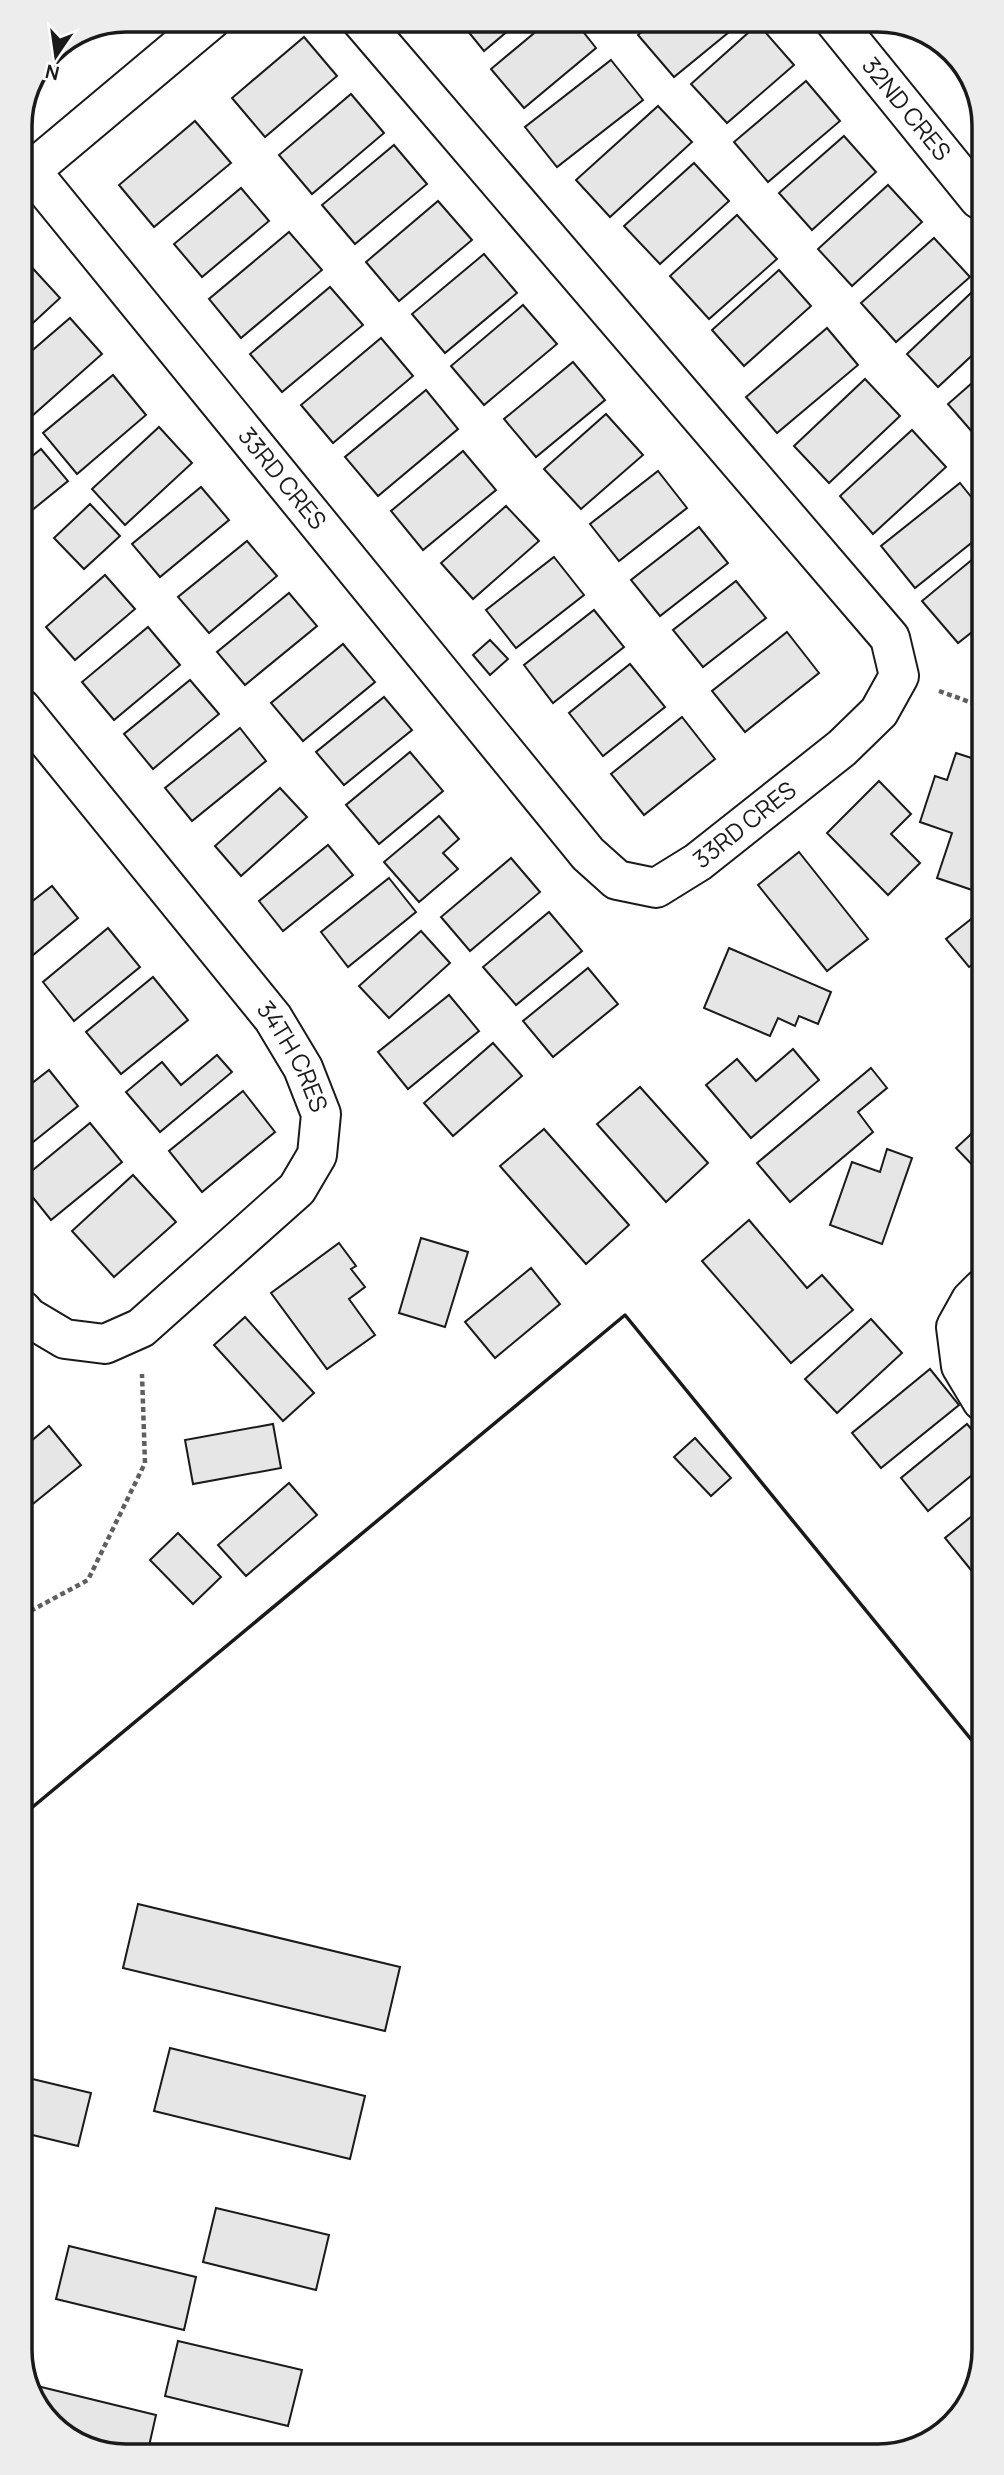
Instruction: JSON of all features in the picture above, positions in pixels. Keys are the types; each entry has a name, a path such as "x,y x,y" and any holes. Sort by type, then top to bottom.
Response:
{"street":[{"path":"32,169 196,32"},
{"name":"33RD CRES","path":"32,183 588,854 617,880 656,888 698,862 842,748 879,712 899,676 890,638 371,32"},
{"name":"32ND CRES","path":"844,32 972,190"},
{"name":"34TH CRES","path":"32,722 273,1018 303,1068 321,1114 317,1155 297,1189 141,1328 105,1343 65,1339 32,1320"},
{"path":"972,1299 956,1327 961,1366 972,1384"}],"path":[{"path":"32,1610 88,1580 145,1463 141,1328"}],"building":[{"path":"469,32 507,32 484,51"},
{"path":"535,32 583,32 596,48 524,108 491,69"},
{"path":"642,32 729,32 674,77 638,35"},
{"path":"749,32 765,32 794,65 727,123 691,84"},
{"path":"304,37 337,76 265,137 232,98"},
{"path":"611,60 643,100 557,167 525,127"},
{"path":"806,81 840,121 768,182 734,142"},
{"path":"351,94 384,133 312,194 279,155"},
{"path":"658,106 692,142 610,217 576,180"},
{"path":"195,121 231,163 154,227 119,185"},
{"path":"844,136 876,172 812,230 779,193"},
{"path":"394,145 427,184 355,244 322,205"},
{"path":"694,163 729,201 660,264 624,226"},
{"path":"888,185 922,222 852,286 818,249"},
{"path":"241,188 269,221 202,277 174,244"},
{"path":"438,201 472,240 399,301 366,262"},
{"path":"737,215 777,259 709,319 670,276"},
{"path":"289,232 322,270 241,338 209,299"},
{"path":"934,238 970,277 896,342 861,303"},
{"path":"484,254 517,293 445,353 412,314"},
{"path":"32,268 60,298 32,324"},
{"path":"779,270 811,306 744,366 712,330"},
{"path":"330,287 363,325 282,392 250,354"},
{"path":"972,292 972,355 938,387 907,354"},
{"path":"523,305 557,344 484,405 451,366"},
{"path":"70,318 102,354 32,416 32,351"},
{"path":"827,328 858,365 777,433 746,397"},
{"path":"381,338 413,376 333,443 301,405"},
{"path":"573,362 605,400 536,457 504,419"},
{"path":"113,375 146,415 77,474 43,433"},
{"path":"865,379 900,416 829,483 794,446"},
{"path":"972,383 972,432 948,404"},
{"path":"426,390 458,429 378,496 345,457"},
{"path":"606,414 643,455 581,509 544,469"},
{"path":"159,427 192,463 125,525 92,489"},
{"path":"912,430 946,467 873,534 840,496"},
{"path":"41,449 68,481 32,510 32,456"},
{"path":"463,451 496,490 423,550 391,511"},
{"path":"658,471 687,508 619,561 590,524"},
{"path":"960,483 972,498 972,542 915,588 881,546"},
{"path":"201,487 229,520 160,577 132,544"},
{"path":"90,504 120,536 84,569 54,538"},
{"path":"506,506 539,541 473,599 441,563"},
{"path":"699,527 728,563 660,616 631,580"},
{"path":"247,541 277,576 209,633 178,597"},
{"path":"554,557 584,595 516,648 486,610"},
{"path":"972,560 972,632 958,643 922,601"},
{"path":"105,575 135,609 75,660 46,627"},
{"path":"736,581 766,618 703,667 673,630"},
{"path":"289,593 317,626 245,685 217,652"},
{"path":"594,610 624,647 553,703 524,665"},
{"path":"148,627 180,665 114,720 82,682"},
{"path":"787,632 819,673 745,732 712,691"},
{"path":"490,640 508,659 490,675 473,655"},
{"path":"343,644 375,682 303,741 271,703"},
{"path":"630,664 665,707 603,756 569,713"},
{"path":"190,680 219,714 153,769 124,734"},
{"path":"384,697 412,730 344,785 316,752"},
{"path":"682,717 715,759 644,815 611,774"},
{"path":"240,728 266,761 192,821 165,788"},
{"path":"410,752 443,791 379,844 346,805"},
{"path":"956,753 972,758 972,890 937,878 952,833 920,822 935,776 947,780"},
{"path":"879,781 911,814 891,834 920,863 888,895 827,833"},
{"path":"280,788 307,817 241,876 215,846"},
{"path":"439,816 459,839 443,853 458,869 419,902 384,862"},
{"path":"328,845 353,875 283,931 259,901"},
{"path":"799,852 868,939 827,971 758,885"},
{"path":"511,858 540,892 470,951 441,917"},
{"path":"389,878 416,912 348,967 321,932"},
{"path":"52,886 78,918 32,956 32,901"},
{"path":"549,912 582,951 516,1005 483,967"},
{"path":"972,918 972,965 969,967 946,939"},
{"path":"108,928 140,967 74,1021 43,982"},
{"path":"421,931 450,963 389,1018 359,986"},
{"path":"729,948 831,992 818,1024 799,1016 795,1026 778,1018 770,1036 704,1008"},
{"path":"588,968 618,1004 553,1057 523,1021"},
{"path":"153,977 188,1020 121,1074 86,1032"},
{"path":"449,995 479,1031 408,1089 378,1052"},
{"path":"493,1043 522,1076 453,1136 424,1103"},
{"path":"793,1049 819,1080 751,1138 706,1085 737,1059 756,1081"},
{"path":"217,1055 232,1072 160,1132 126,1092 162,1062 181,1085"},
{"path":"871,1068 887,1088 858,1112 873,1132 790,1202 757,1163"},
{"path":"49,1070 78,1106 32,1143 32,1083"},
{"path":"640,1087 708,1163 666,1202 597,1124"},
{"path":"243,1091 275,1132 202,1192 169,1151"},
{"path":"90,1123 122,1162 51,1220 32,1196 32,1171"},
{"path":"544,1129 629,1225 586,1264 500,1166"},
{"path":"972,1133 972,1165 956,1148"},
{"path":"887,1149 912,1158 882,1244 830,1225 852,1162 880,1172"},
{"path":"133,1175 176,1222 114,1277 72,1231"},
{"path":"749,1220 807,1288 822,1275 853,1310 791,1363 702,1261"},
{"path":"421,1238 468,1252 445,1327 399,1313"},
{"path":"339,1243 356,1266 351,1269 365,1287 349,1299 375,1335 327,1369 271,1293"},
{"path":"531,1268 560,1304 495,1358 465,1322"},
{"path":"245,1317 314,1393 283,1421 214,1345"},
{"path":"871,1319 902,1353 837,1413 805,1379"},
{"path":"930,1369 959,1405 881,1468 852,1433"},
{"path":"273,1424 281,1468 193,1484 185,1440"},
{"path":"967,1424 972,1430 972,1475 928,1511 901,1478"},
{"path":"49,1426 81,1465 32,1505 32,1440"},
{"path":"695,1438 731,1478 711,1496 674,1457"},
{"path":"289,1483 317,1515 246,1576 218,1545"},
{"path":"972,1516 972,1569 971,1570 945,1538"},
{"path":"178,1533 221,1577 193,1604 150,1560"},
{"path":"138,1904 400,1967 385,2031 123,1968"},
{"path":"170,2048 365,2096 350,2159 154,2111"},
{"path":"32,2079 91,2093 78,2146 32,2135"},
{"path":"216,2208 329,2235 316,2290 203,2262"},
{"path":"69,2246 196,2277 184,2330 56,2299"},
{"path":"178,2341 302,2370 288,2426 165,2396"},
{"path":"39,2386 156,2415 150,2443 101,2440 68,2424 47,2402"}],"wall":[{"path":"32,1808 625,1315 972,1741"}]}
